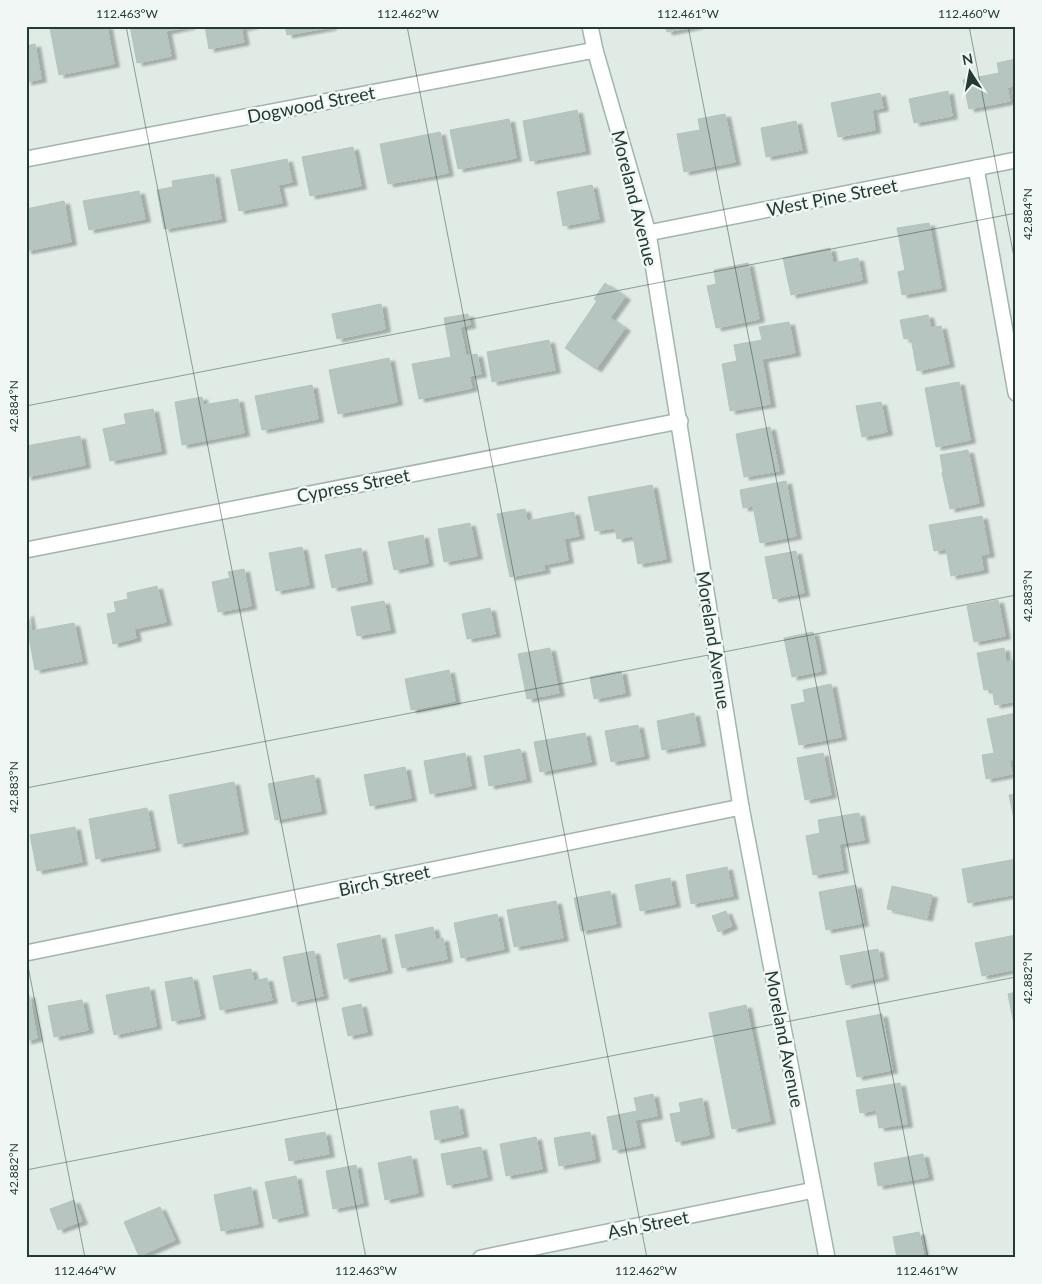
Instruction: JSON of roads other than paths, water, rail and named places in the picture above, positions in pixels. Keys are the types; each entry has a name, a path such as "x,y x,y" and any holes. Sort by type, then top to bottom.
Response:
{"street":[{"name":"Moreland Avenue","path":"590,26 595,50 648,233 680,421 741,807 826,1258"},
{"name":"Dogwood Street","path":"26,159 595,50"},
{"name":"West Pine Street","path":"648,233 1016,160"},
{"path":"976,168 1016,393"},
{"name":"Cypress Street","path":"26,550 680,421"},
{"name":"Birch Street","path":"26,953 741,807"},
{"name":"Ash Street","path":"482,1258 814,1190"}]}
